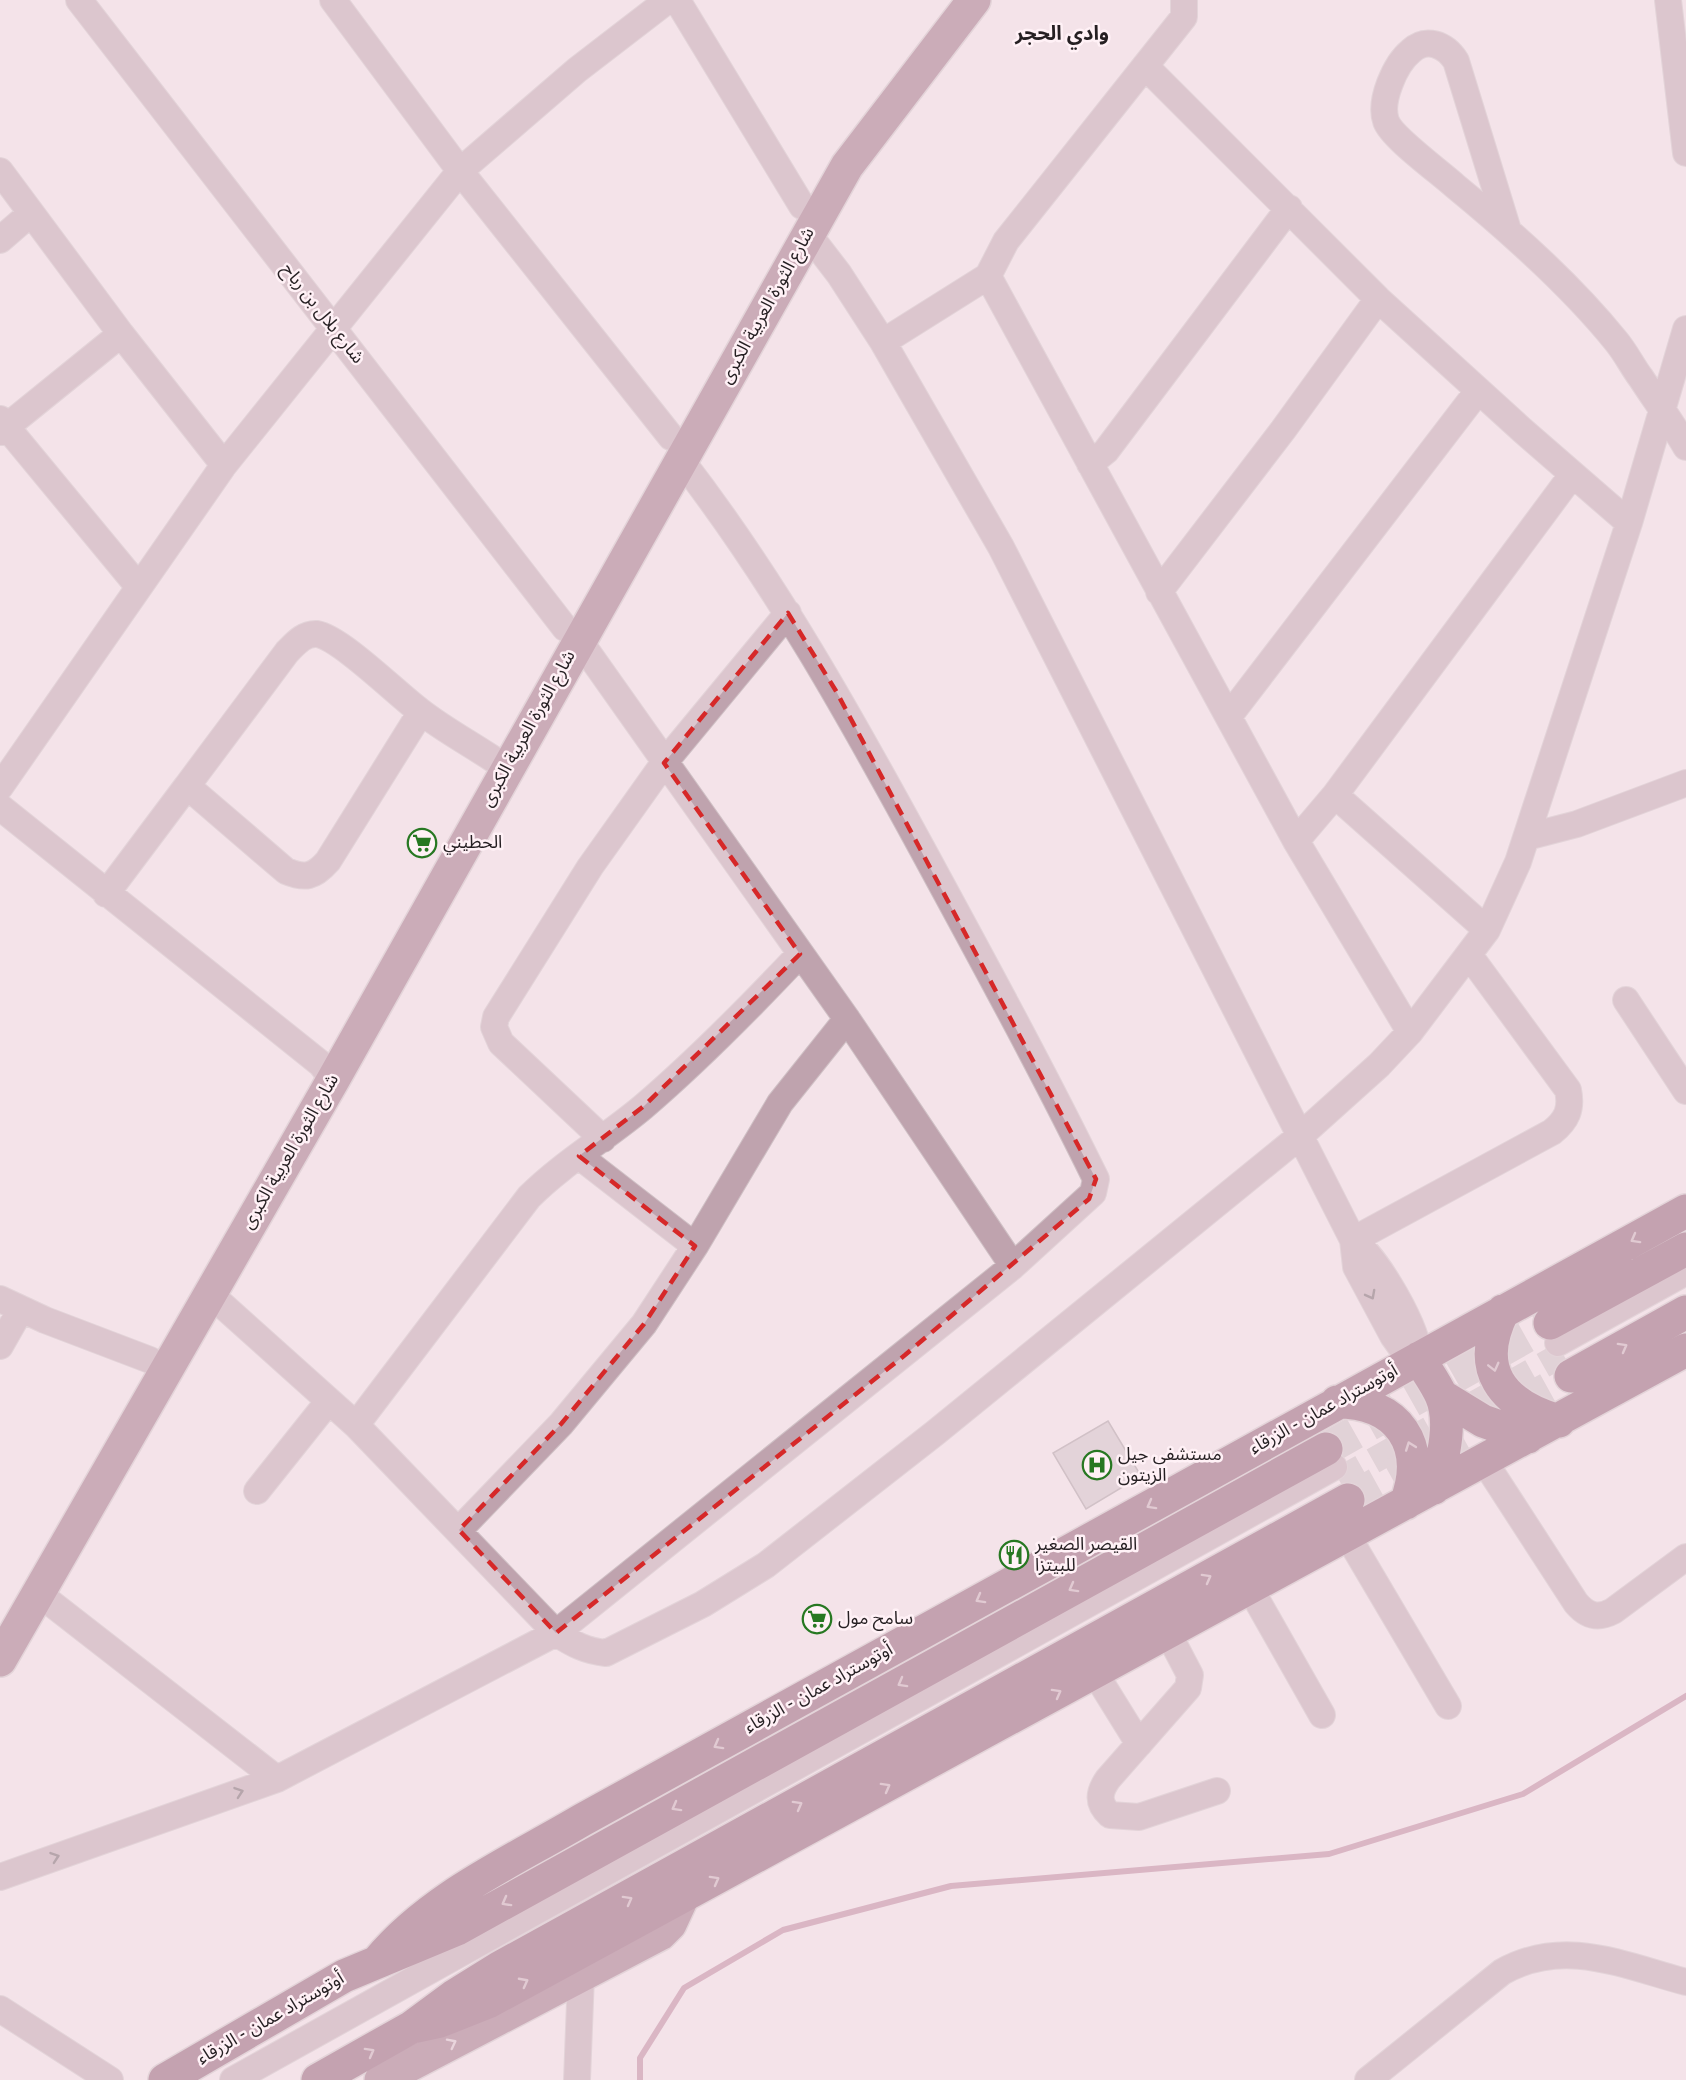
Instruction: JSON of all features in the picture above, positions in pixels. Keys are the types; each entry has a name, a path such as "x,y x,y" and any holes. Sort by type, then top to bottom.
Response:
{"highway":[{"name":"أوتوستراد عمان - الزرقاء","path":"378,1961 394,1941 426,1913 572,1826 1686,1211"},
{"path":"1561,1349 1686,1249"},
{"path":"1503,1311 1493,1330 1490,1352 1494,1373 1505,1392 1521,1406 1559,1420"},
{"path":"1561,1349 1686,1312"},
{"path":"412,2028 440,2021 488,2002 1686,1350"},
{"path":"1419,1358 1442,1396 1483,1421 1528,1437"},
{"path":"1420,1496 1445,1443 1442,1396"},
{"path":"1337,1402 1358,1402 1379,1409 1396,1422 1408,1440 1414,1461 1414,1482 1420,1496"},
{"name":"أوتوستراد عمان - الزرقاء","path":"165,2080 314,1994 378,1961 418,1947 457,1929 1337,1474"},
{"path":"318,2080 412,2028 454,1996 499,1968 1337,1474"}],"main road":[{"name":"شارع الثورة العربية الكبرى","path":"0,1616 150,1359 327,1072 805,220 854,128 954,0"},
{"name":"شارع الثورة العربية الكبرى","path":"805,220 974,0"},
{"name":"شارع الثورة العربية الكبرى","path":"0,1660 210,1294 493,759 572,634"},
{"path":"381,2080 660,1934 678,1912 682,1898"}],"street":[{"name":"شارع بلال بن رباح","path":"79,0 572,634 847,1019 1013,1266"},
{"path":"0,1877 277,1779 556,1632 1013,1266 1089,1199 1096,1179 1045,1075 836,691 788,613 676,449 460,171 333,0"},
{"path":"0,787 138,586 225,465 460,171 577,70 668,0"},
{"path":"678,0 805,220 883,342 1034,609 1353,1240 1373,1260 1411,1325 1418,1341 1419,1358"},
{"path":"883,342 988,276 1006,241 1184,17 1184,0"},
{"path":"1668,0 1686,153"},
{"path":"1508,230 1470,99 1456,61 1442,47 1429,42 1418,44 1406,55 1398,68 1384,109 1386,123 1403,142 1508,230 1604,327 1662,406 1686,447"},
{"path":"1145,66 1378,299 1572,475 1629,523"},
{"path":"0,171 121,334 225,465"},
{"path":"1090,464 1106,451 1288,208"},
{"path":"0,240 30,214"},
{"path":"988,276 1296,841 1410,1032"},
{"path":"1160,592 1283,430 1378,299"},
{"path":"210,1294 356,1425 556,1632 576,1646 590,1652 606,1653 703,1604 766,1564 935,1433 1300,1136 1379,1065 1410,1032 1469,955 1487,930 1527,837 1629,523 1686,329"},
{"path":"121,334 2,426 138,586"},
{"path":"1229,716 1478,391"},
{"path":"1296,841 1335,795 1572,475"},
{"path":"603,1139 501,1043 494,1027 515,984 590,867 664,763 788,613"},
{"path":"106,894 287,652 302,638 310,635 318,634 339,646 421,712 493,759"},
{"path":"187,786 286,871 297,876 313,875 328,861 421,712"},
{"path":"1527,837 1577,824 1686,783"},
{"path":"1335,795 1487,930"},
{"path":"0,807 327,1072"},
{"path":"356,1425 509,1220 541,1185 603,1139 704,1050 800,954"},
{"path":"1353,1240 1552,1132 1562,1124 1568,1113 1570,1103 1568,1090 1469,955"},
{"path":"1626,1000 1686,1091"},
{"path":"459,1530 561,1424 644,1324 695,1246 780,1103 847,1019"},
{"path":"579,1156 695,1246"},
{"path":"1561,1349 1686,1272"},
{"path":"1561,1349 1686,1286"},
{"path":"0,1346 11,1304 150,1359"},
{"path":"257,1491 328,1402"},
{"path":"1484,1461 1576,1603 1589,1614 1606,1615 1613,1611 1686,1557"},
{"path":"233,2080 1337,1474"},
{"path":"257,2080 717,1825 998,1675 1337,1474"},
{"path":"1347,1535 1448,1706"},
{"path":"1250,1588 1322,1714"},
{"path":"38,1593 277,1779"},
{"path":"1168,1633 1188,1669 1190,1682 1183,1694 1103,1786 1100,1802 1110,1815 1138,1817 1217,1791"},
{"path":"1095,1673 1139,1744"},
{"path":"1368,2080 1502,1972 1524,1959 1554,1954 1582,1954 1686,1982"},
{"path":"577,2080 581,1976"},
{"path":"0,2009 110,2080"}],"highlighted area":[{"path":"788,613 836,691 1096,1179 1089,1199 905,1355 556,1633 459,1530 561,1424 644,1324 695,1246 579,1156 644,1106 800,954 664,763"}],"building":[{"name":"مستشفى جيل الزيتون","path":"1108,1421 1141,1476 1086,1509 1053,1453"}],"waterway":[{"path":"640,2080 640,2058 684,1988 783,1930 951,1886 1329,1854 1523,1794 1686,1696"}],"tunnel":[{"path":"1326,1449 1550,1323"},
{"path":"1339,1480 1563,1354"},
{"path":"1348,1500 1571,1376"}],"place":[{"name":"الحطيني","path":"422,843"},
{"name":"مستشفى جيل الزيتون","path":"1097,1465"},
{"name":"القيصر الصغير للبيتزا","path":"1014,1555"},
{"name":"سامح مول","path":"817,1619"}],"district":[{"name":"وادي الحجر","path":"1062,35"}]}
